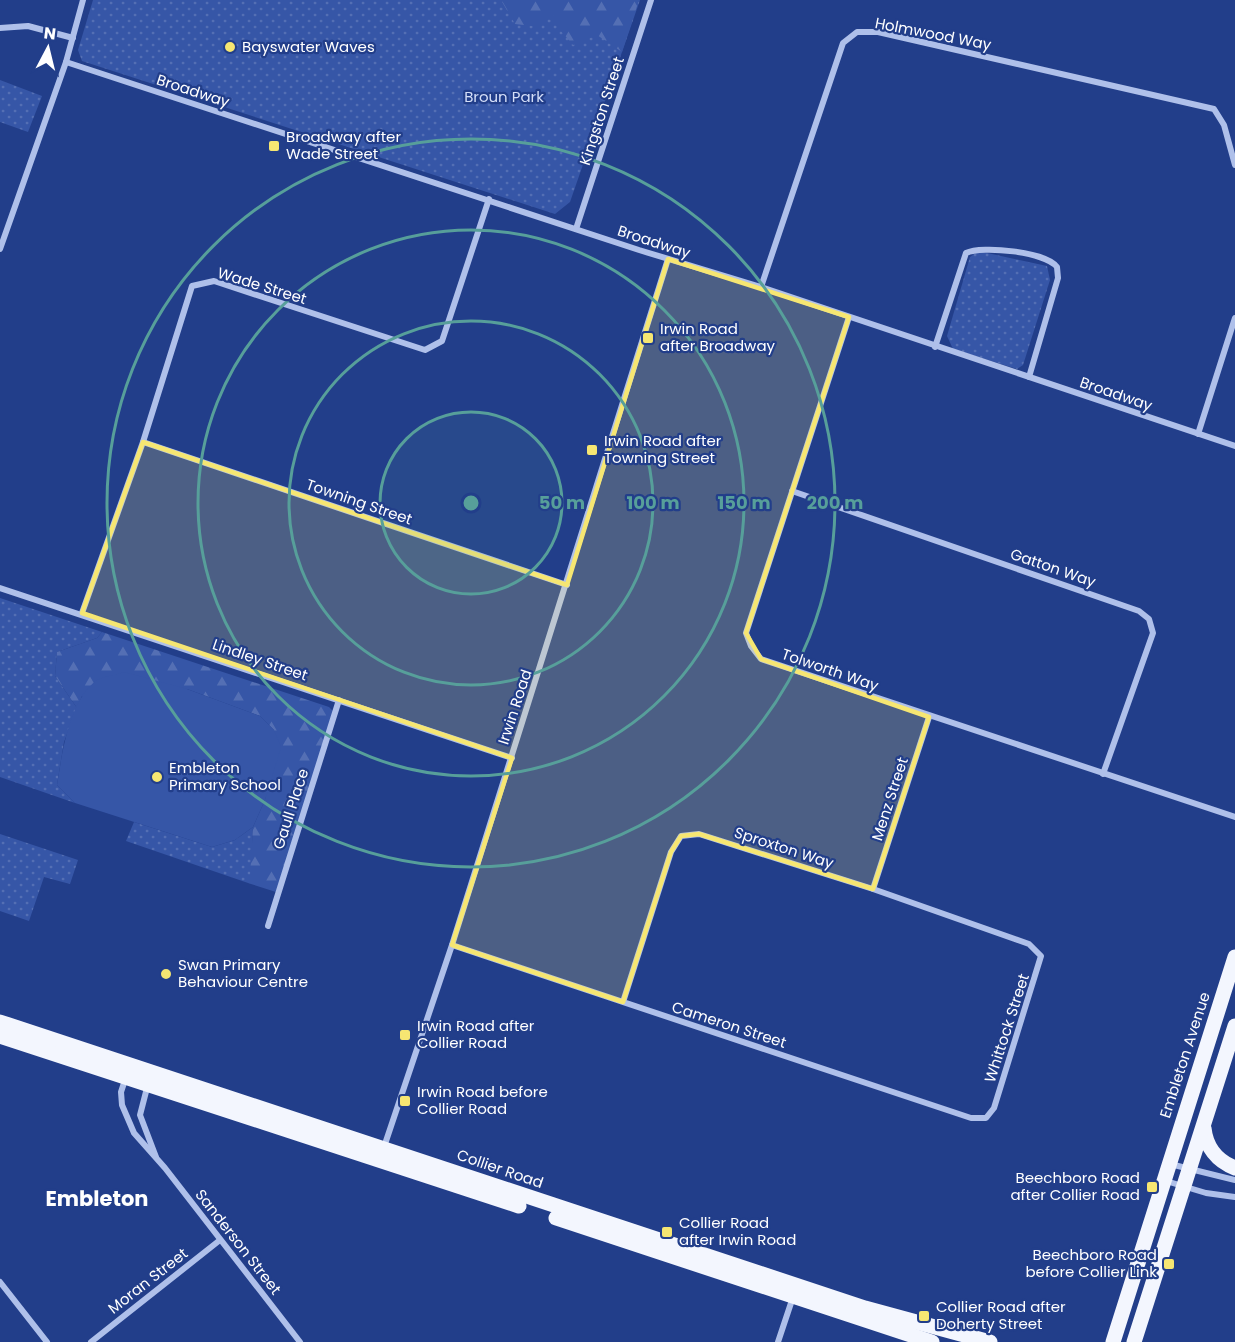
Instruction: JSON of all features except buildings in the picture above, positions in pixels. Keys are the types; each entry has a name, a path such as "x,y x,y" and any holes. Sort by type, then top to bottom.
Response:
{"main road":[{"name":"Embleton Avenue","path":"1115,1335 1235,957"},
{"name":"Collier Road","path":"0,1022 150,1078 795,1291 932,1342"},
{"path":"1137,1339 1235,1026 1224,1028 1217,1043 1202,1061"},
{"name":"Collier Road","path":"0,1036 128,1070"},
{"path":"1203,1125 1206,1143 1215,1155 1235,1168"},
{"name":"Collier Road","path":"795,1291 990,1342"},
{"path":"1102,1342 1115,1335"}],"street":[{"path":"0,249 66,62 83,0"},
{"name":"Kingston Street","path":"576,229 651,0"},
{"path":"0,28 28,26 73,38"},
{"name":"Holmwood Way","path":"761,287 843,43 857,33 878,32 1214,109 1224,126 1235,165"},
{"name":"Broadway","path":"66,62 668,259 761,287 1235,447"},
{"name":"Wade Street","path":"82,614 143,442 192,286 214,280 424,350 442,341 489,199"},
{"path":"934,347 966,253 975,249 991,249 1048,259 1057,267 1058,278 1029,377"},
{"name":"Irwin Road","path":"382,1154 512,758 668,259"},
{"name":"Tolworth Way","path":"849,317 746,633 750,646 761,659 929,717 1235,817"},
{"path":"1198,434 1235,318"},
{"name":"Towning Street","path":"143,442 567,585"},
{"name":"Gatton Way","path":"792,491 1139,611 1149,619 1153,633 1103,774"},
{"name":"Lindley Street","path":"0,588 512,758"},
{"name":"Gaull Place","path":"268,926 339,699"},
{"name":"Menz Street","path":"873,889 929,717"},
{"name":"Sproxton Way","path":"623,1002 671,852 681,836 699,834 873,889 1029,945 1041,956"},
{"name":"Cameron Street","path":"452,945 971,1118 986,1118 994,1108"},
{"name":"Whittock Street","path":"994,1108 1041,956"},
{"name":"Sanderson Street","path":"128,1070 121,1092 126,1119 144,1147 156,1157 300,1342"},
{"name":"Sanderson Street","path":"150,1078 140,1115 156,1157"},
{"path":"1169,1164 1235,1180"},
{"path":"1164,1180 1235,1197"},
{"name":"Moran Street","path":"91,1342 220,1240"},
{"path":"0,1282 46,1342"},
{"path":"778,1342 795,1291"}],"highlighted area":[{"path":"668,259 849,317 746,633 761,659 929,717 873,889 699,834 681,836 671,852 623,1002 452,945 512,758 82,613 143,442 567,585"}],"green space":[{"name":"Broun Park","path":"93,0 640,0 570,202 555,214 82,61 78,50"},
{"path":"501,0 639,0 622,52 597,35 573,45 561,31 553,15 532,26 515,24"},
{"path":"0,80 42,96 28,132 0,122"},
{"path":"978,251 1047,266 1050,280 1023,365 1017,369 953,349 947,336 970,257"},
{"path":"0,598 102,632 97,638 57,652 55,676 77,708 64,742 57,785 75,803 0,777"},
{"path":"102,632 329,707 335,713 276,892 251,884 250,876 253,827 265,800 274,730 260,716 187,689 82,696 77,708 55,676 57,652 97,638"},
{"path":"124,672 187,689 260,716 274,730 281,747 265,800 253,827 235,840 212,847 75,803 57,785 68,728 80,700 97,680"},
{"path":"134,822 212,847 235,840 253,827 251,884 126,841"},
{"path":"0,834 78,860 70,884 44,877 29,921 0,911"}],"place":[{"name":"Bayswater Waves","path":"230,47"},
{"name":"Broadway after Wade Street","path":"274,146"},
{"name":"Irwin Road after Broadway","path":"648,338"},
{"name":"Irwin Road after Towning Street","path":"592,450"},
{"name":"Embleton Primary School","path":"157,777"},
{"name":"Swan Primary Behaviour Centre","path":"166,974"},
{"name":"Irwin Road after Collier Road","path":"405,1035"},
{"name":"Irwin Road before Collier Road","path":"405,1101"},
{"name":"Beechboro Road after Collier Road","path":"1152,1187"},
{"name":"Collier Road after Irwin Road","path":"667,1232"},
{"name":"Beechboro Road before Collier Link","path":"1169,1264"},
{"name":"Collier Road after Doherty Street","path":"924,1316"}],"district":[{"name":"Embleton","path":"97,1199"}]}
